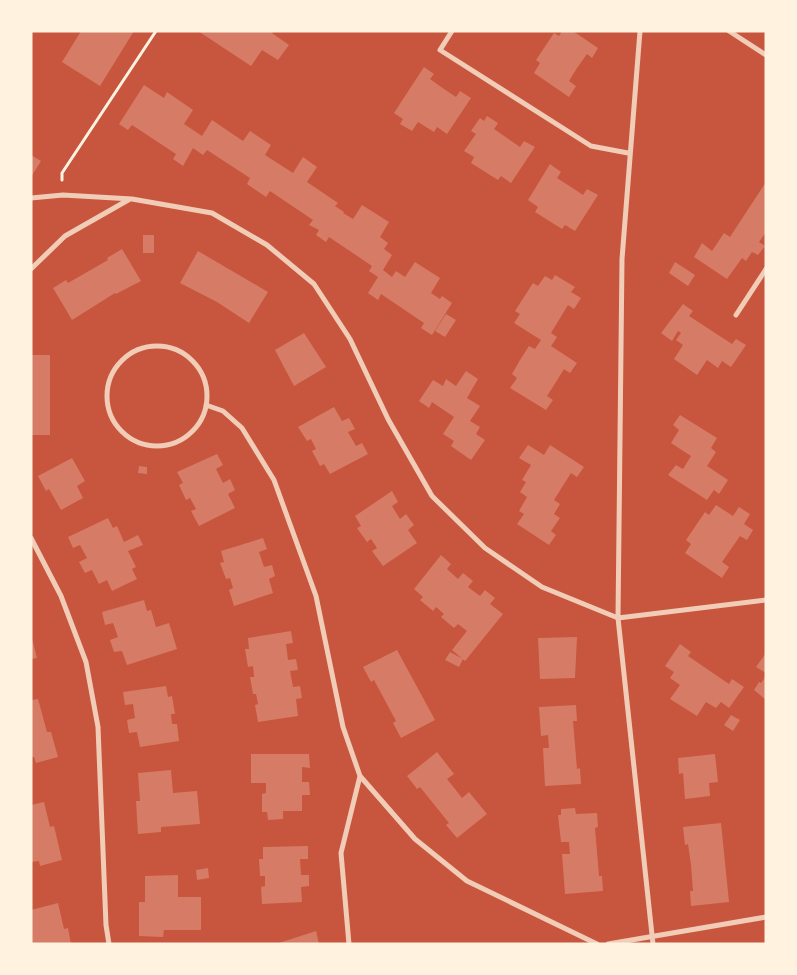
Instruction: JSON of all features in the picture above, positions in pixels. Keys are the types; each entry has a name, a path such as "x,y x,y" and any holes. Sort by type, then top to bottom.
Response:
{"street":[{"path":"452,31 440,50 591,146 628,154"},
{"path":"640,31 628,154 622,259 618,618 653,944"},
{"path":"729,31 766,56"},
{"path":"31,198 63,195 132,199 212,213 267,245 314,284 350,339 388,419 432,496 485,548 534,581 618,618 766,600"},
{"path":"31,269 65,236 132,199"},
{"path":"736,315 766,269"},
{"path":"158,345 172,348 185,354 196,364 203,376 207,390 206,405 202,418 194,430 183,439 170,445 149,445 129,438 119,430 111,418 106,390 110,375 118,363 136,350 158,345"},
{"path":"206,405 223,411 242,428 274,480 316,596 343,726 360,776 415,839 467,881 597,944"},
{"path":"31,538 62,596 86,662 98,727 106,916 109,944"},
{"path":"349,944 341,853 360,776"},
{"path":"608,944 766,917"}],"path":[{"path":"63,195 62,173 156,31"}],"building":[{"path":"81,31 134,31 100,86 62,62"},
{"path":"198,31 274,31 272,33 289,45 278,60 262,50 251,66"},
{"path":"562,31 573,31 598,48 592,58 587,54 569,81 576,86 569,97 534,73 540,63 536,60 554,33 559,36"},
{"path":"424,67 434,74 430,79 456,97 460,91 471,98 447,134 437,127 434,132 418,122 412,131 400,124 403,119 394,113"},
{"path":"144,85 164,98 167,92 193,110 184,124 202,136 212,120 243,141 250,131 271,145 265,155 293,173 303,157 317,167 307,182 338,203 335,206 343,213 353,219 362,205 389,222 380,237 388,243 384,249 392,255 383,270 392,277 396,271 405,277 415,262 440,278 431,293 440,299 442,296 452,303 432,335 421,328 424,323 381,294 378,300 368,293 378,277 369,271 372,266 329,237 326,242 316,235 319,230 309,225 313,220 270,191 266,197 247,184 250,178 207,150 203,155 193,148 183,166 173,159 176,154 132,125 128,130 119,124"},
{"path":"487,116 498,123 494,129 520,147 524,141 535,147 511,183 501,176 498,180 471,163 474,157 464,151 476,134 471,131 480,118 484,121"},
{"path":"31,155 41,161 31,177"},
{"path":"550,164 561,172 557,178 583,195 587,189 598,195 575,231 565,225 562,229 535,212 538,207 528,200"},
{"path":"766,182 766,232 759,242 765,246 758,255 752,252 746,261 742,258 727,279 694,257 702,243 712,251 724,233 730,237"},
{"path":"143,235 154,235 154,253 143,253"},
{"path":"122,249 141,281 115,293 72,320 53,288 66,280 68,283 108,260 107,258"},
{"path":"198,251 268,292 249,323 217,302 180,283"},
{"path":"675,262 695,275 688,286 669,273"},
{"path":"555,275 575,287 571,292 581,298 574,309 568,305 551,333 557,337 551,346 577,363 570,373 564,369 547,396 553,400 546,410 510,388 517,378 512,374 529,346 535,349 541,340 514,323 520,314 515,311 533,283 538,286 545,276 552,280"},
{"path":"683,304 693,311 689,316 732,344 736,339 746,345 731,367 722,361 718,368 707,360 697,375 674,359 683,345 676,340 681,333 678,331 672,341 661,333"},
{"path":"446,314 456,320 445,337 435,331"},
{"path":"304,333 326,367 294,386 275,350"},
{"path":"31,355 50,355 50,435 31,435"},
{"path":"466,371 478,379 467,398 480,406 470,421 480,427 476,434 485,440 471,460 451,446 454,441 443,434 454,417 432,402 429,408 419,401 433,380 443,386 446,379 456,386"},
{"path":"334,407 342,421 349,418 355,429 348,432 356,446 362,443 368,454 330,474 324,464 320,466 312,451 316,449 311,439 307,441 298,427"},
{"path":"680,415 717,438 711,448 716,452 707,466 728,480 719,494 714,490 707,500 668,475 676,465 683,469 691,456 671,443 679,430 673,425"},
{"path":"528,445 544,455 550,445 584,467 577,477 571,473 554,500 560,504 554,514 560,518 551,531 556,535 549,545 517,524 524,514 519,511 527,497 520,492 526,482 522,480 531,465 519,458"},
{"path":"217,454 223,465 216,469 223,483 230,479 235,490 228,494 235,508 199,526 191,511 196,509 190,498 186,500 179,485 183,483 177,472"},
{"path":"72,458 85,481 77,486 83,498 61,510 49,489 46,491 38,476"},
{"path":"139,466 147,467 147,474 138,473"},
{"path":"392,491 398,502 392,506 400,519 406,514 414,525 408,530 417,543 383,566 372,551 377,548 371,539 367,542 357,528 361,526 355,516"},
{"path":"716,505 733,516 739,507 750,514 744,524 753,530 747,540 740,536 722,562 729,567 722,578 685,553 691,544 686,540 705,512 709,515"},
{"path":"108,518 113,528 117,526 124,542 138,535 143,545 128,551 136,567 132,569 137,579 112,591 107,580 99,584 92,570 85,573 79,562 87,558 80,545 73,548 68,537"},
{"path":"263,538 267,549 259,552 264,567 272,565 275,576 269,579 273,593 234,606 229,590 233,588 230,578 226,579 220,563 224,562 221,551"},
{"path":"441,555 451,564 447,569 458,579 463,573 473,581 468,587 480,596 485,590 495,598 490,604 503,614 465,661 452,650 467,631 458,624 454,628 441,617 444,614 436,607 433,611 420,600 423,597 414,589"},
{"path":"144,600 147,611 151,610 156,627 169,623 177,649 127,665 122,651 114,652 110,640 118,637 113,623 105,625 102,612"},
{"path":"291,631 293,643 286,644 288,660 296,659 298,670 290,671 293,687 300,686 302,698 296,699 298,716 258,722 255,705 258,704 256,694 253,694 250,677 254,677 253,666 248,667 245,649 249,649 248,638"},
{"path":"31,635 37,658 31,659"},
{"path":"577,637 575,678 540,679 538,638"},
{"path":"680,644 691,652 688,656 729,684 732,679 744,687 729,708 721,702 716,708 706,702 697,716 670,699 680,685 670,678 674,672 665,666"},
{"path":"397,650 435,720 401,738 393,723 396,721 374,680 371,682 363,667"},
{"path":"450,652 463,659 459,667 445,660"},
{"path":"766,653 766,673 756,667"},
{"path":"766,673 766,700 754,690 759,682 761,683 764,679"},
{"path":"166,686 168,697 172,696 175,714 171,714 172,724 177,724 179,741 140,747 137,732 129,733 127,720 135,718 133,704 125,705 123,692"},
{"path":"38,699 47,732 51,732 58,757 36,763 34,757 31,757 31,700"},
{"path":"576,705 577,721 573,721 577,769 580,768 581,784 545,786 543,748 549,748 548,735 541,736 539,707"},
{"path":"731,715 740,720 733,731 724,725"},
{"path":"437,752 454,774 447,779 462,798 469,792 487,814 457,838 446,825 449,823 420,787 417,789 407,776"},
{"path":"251,754 309,754 310,768 302,767 302,782 309,782 310,795 302,795 302,811 283,811 283,819 268,820 267,812 262,812 262,794 266,793 266,783 251,783"},
{"path":"715,754 718,782 709,783 710,796 685,799 683,773 679,774 678,758"},
{"path":"171,770 173,793 197,791 200,824 161,827 161,832 138,834 136,801 140,801 138,773"},
{"path":"44,802 50,827 54,826 62,860 40,866 39,861 31,862 31,805"},
{"path":"575,808 576,814 597,813 598,827 595,828 599,876 602,876 603,891 565,894 562,854 570,854 569,842 561,842 558,815 561,815 561,809"},
{"path":"721,823 729,902 691,906 690,891 693,891 691,865 688,844 685,845 683,827"},
{"path":"308,846 308,859 300,859 301,875 309,875 309,886 301,887 302,902 262,904 261,887 265,886 265,876 260,876 259,859 263,859 263,847"},
{"path":"208,868 209,878 197,880 196,870"},
{"path":"178,875 178,897 201,897 201,930 164,930 163,937 139,936 139,902 145,902 145,876"},
{"path":"58,903 64,929 68,928 71,944 31,944 31,910"},
{"path":"316,931 319,944 279,944 279,943"}]}
